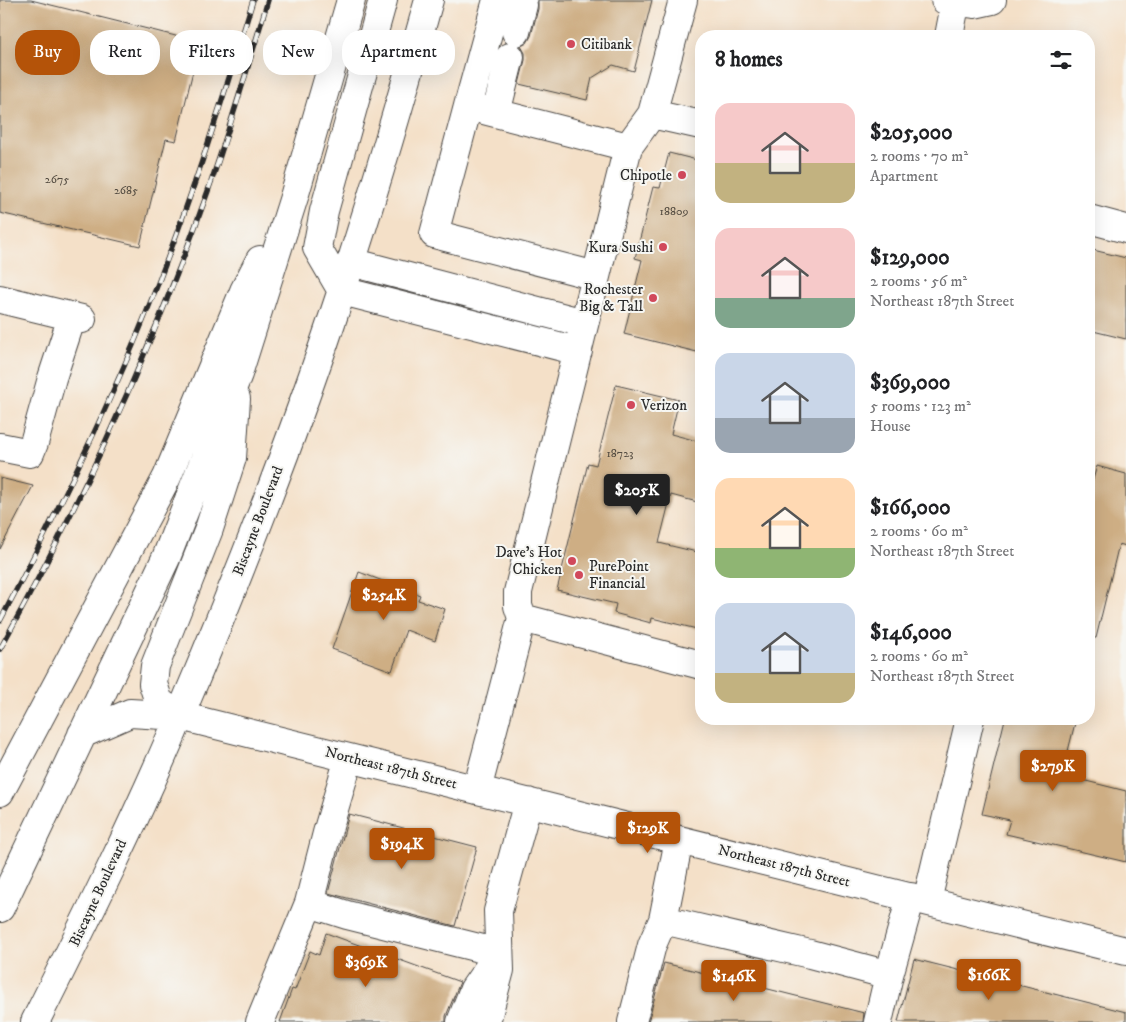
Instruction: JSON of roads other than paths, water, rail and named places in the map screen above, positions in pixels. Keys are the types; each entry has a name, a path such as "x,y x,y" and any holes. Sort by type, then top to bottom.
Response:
{"main road":[{"path":"0,908 166,558 238,374 294,197 351,0"},
{"path":"383,0 324,211 317,248 342,291 578,351"},
{"name":"Biscayne Boulevard","path":"35,1022 103,884 180,716 266,502 342,291 430,0"},
{"path":"497,0 434,234 596,276"},
{"path":"496,113 523,5 520,0"},
{"path":"477,790 522,618 518,606 518,592 628,147 652,114 683,0"},
{"path":"950,30 952,1 974,4 992,0"},
{"path":"468,106 628,147"},
{"path":"652,114 695,124"},
{"path":"0,792 167,477 244,291 294,197"},
{"path":"1095,221 1126,229"},
{"path":"351,262 584,323"},
{"path":"0,299 77,318 52,378 30,453 0,447"},
{"path":"180,716 159,702 153,684 155,666 209,529 232,458 238,374"},
{"path":"522,618 695,663"},
{"path":"82,734 130,713 180,716"},
{"name":"Northeast 187th Street","path":"180,716 1126,951"},
{"path":"878,1022 889,975 919,899 968,725"},
{"path":"260,1022 309,904 349,758"},
{"path":"486,1022 500,970 498,911 528,802"},
{"path":"632,1022 652,945 663,920 679,840"},
{"path":"309,904 500,953"},
{"path":"663,920 810,954 889,975"},
{"path":"461,1022 474,989 500,953"}],"railway":[{"path":"0,621 75,473 110,398 159,282 202,162 253,0"},
{"path":"0,649 87,482 163,309 208,191 268,0"}],"place":[{"name":"Citibank","path":"571,44"},
{"name":"Chipotle","path":"682,175"},
{"name":"Kura Sushi","path":"663,247"},
{"name":"Rochester Big & Tall","path":"653,298"},
{"name":"Verizon","path":"631,405"},
{"name":"Dave's Hot Chicken","path":"572,561"},
{"name":"PurePoint Financial","path":"579,575"}]}
